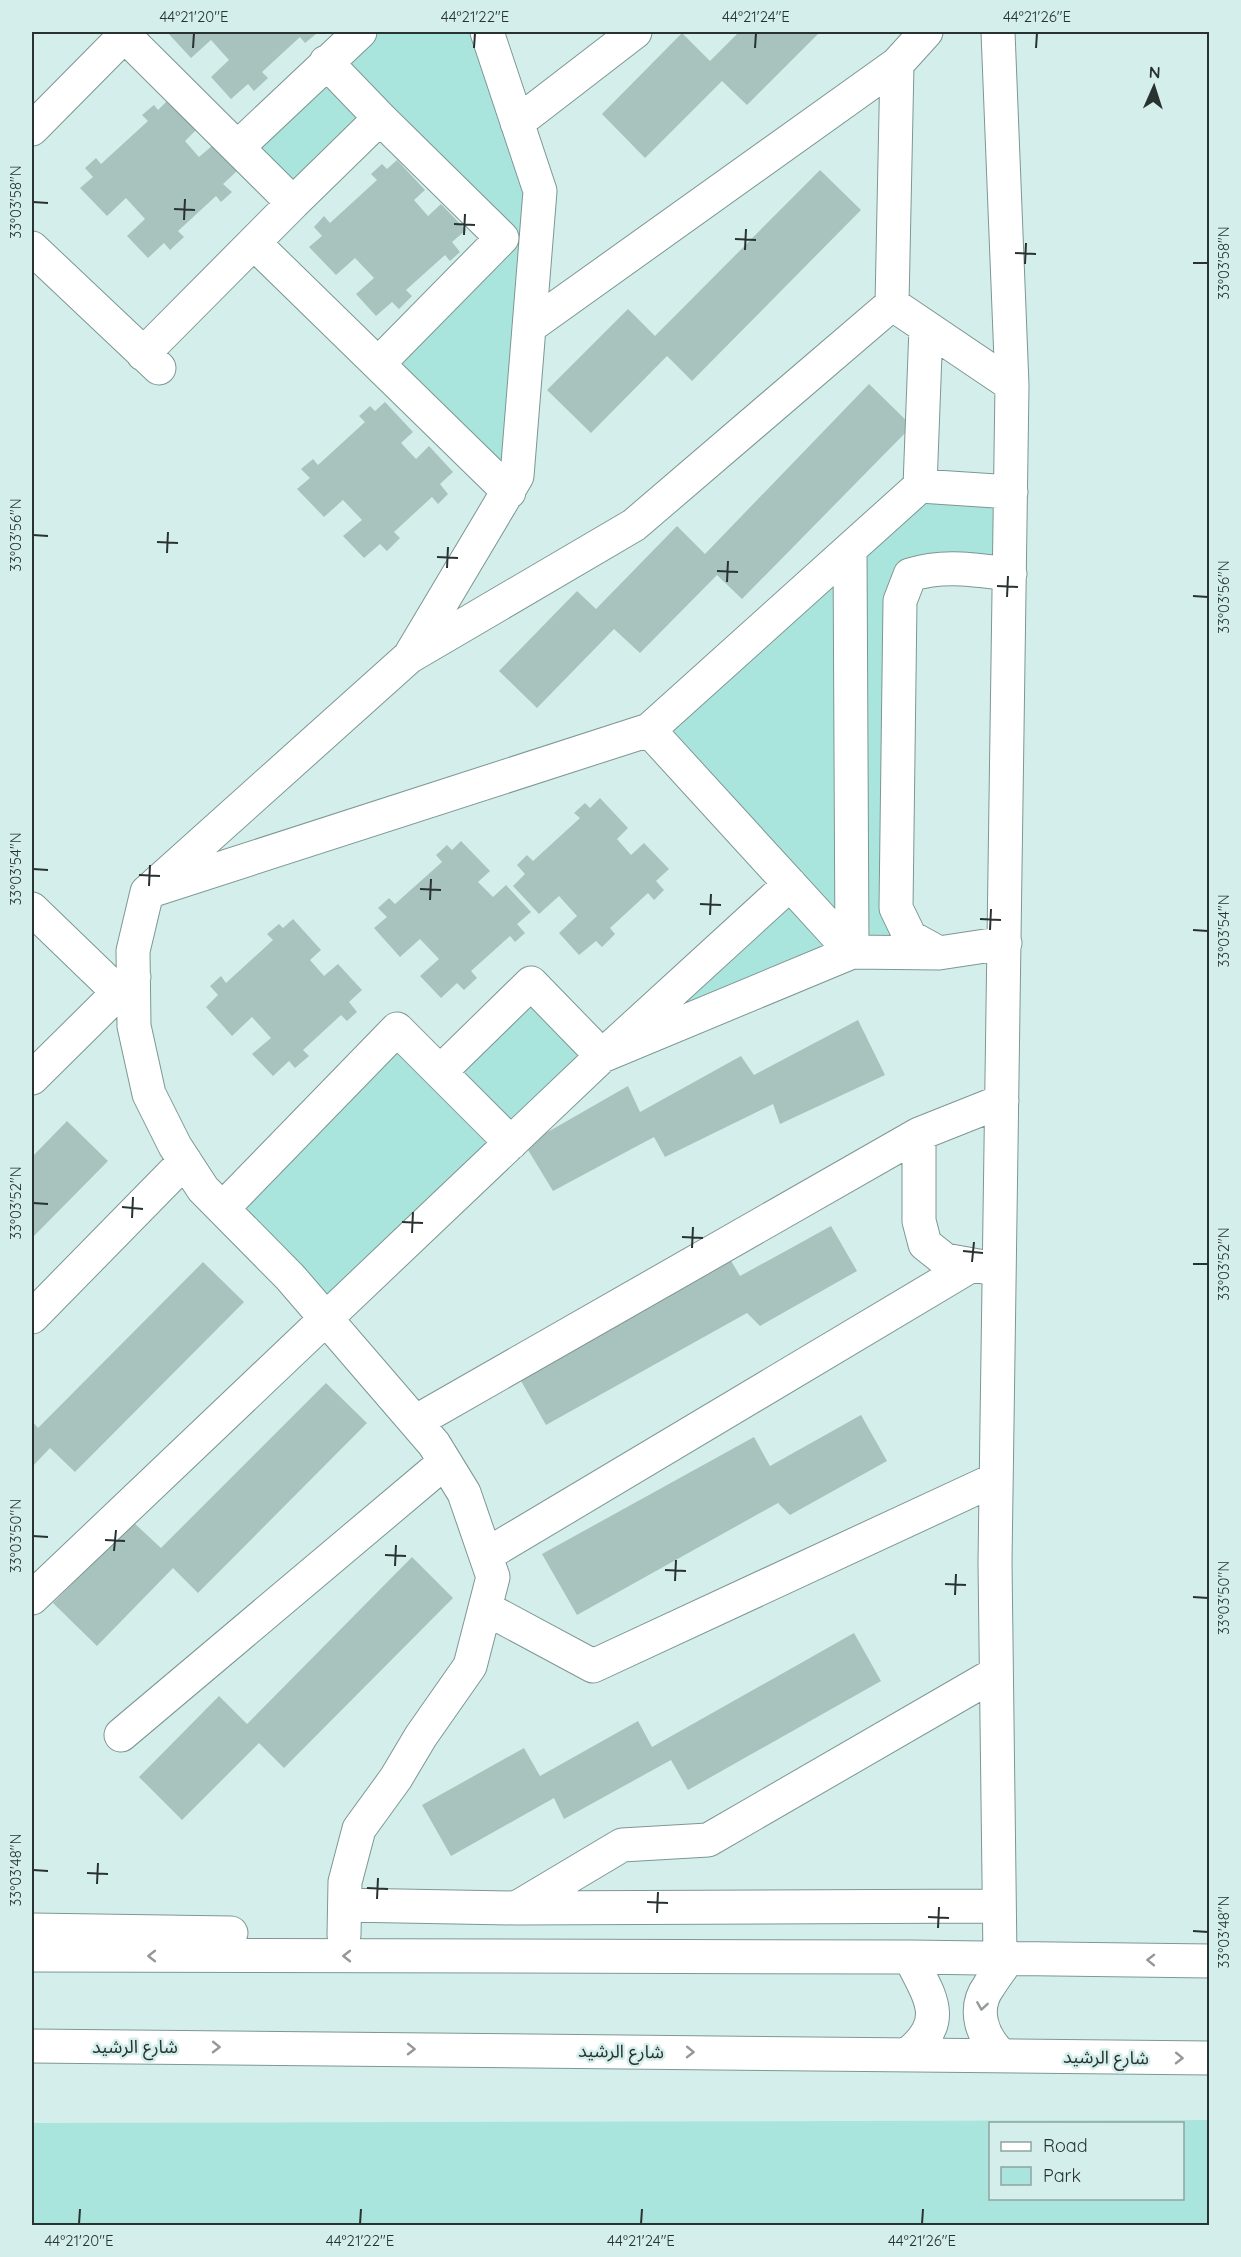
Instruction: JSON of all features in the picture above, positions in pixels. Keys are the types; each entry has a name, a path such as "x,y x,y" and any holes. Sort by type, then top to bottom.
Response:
{"street":[{"path":"238,147 360,32"},
{"path":"409,657 517,476 540,190 487,32"},
{"path":"517,123 635,32"},
{"path":"529,327 897,64 926,32"},
{"path":"998,32 1012,385 1011,492 1002,1101 986,1267 996,1479 995,1674 998,1906 1002,1951 997,1977 988,1986 980,2010 984,2035 1001,2055"},
{"path":"32,129 123,34 293,203"},
{"path":"326,62 502,238"},
{"path":"345,1920 345,1882 359,1828 396,1778 421,1736 470,1666 493,1577 464,1493 434,1444 290,1277 203,1188 185,1161 149,1094 126,985 147,892 409,657 634,525 892,304 897,64"},
{"path":"32,248 151,361 254,243 380,118"},
{"path":"378,364 539,203"},
{"path":"254,243 508,492"},
{"path":"892,304 1012,385"},
{"path":"920,486 926,327"},
{"path":"147,892 649,730 920,486 1011,492"},
{"path":"850,549 852,952"},
{"path":"939,953 910,937 896,908 900,601 910,575 931,568 1010,574"},
{"path":"649,730 852,952"},
{"path":"32,1598 602,1056 790,884"},
{"path":"32,909 126,985"},
{"path":"602,1056 852,952 939,953 1005,944"},
{"path":"441,1071 531,984 602,1056"},
{"path":"32,1078 126,985"},
{"path":"223,1208 397,1029 511,1143"},
{"path":"415,1422 919,1134 1002,1101"},
{"path":"919,1134 919,1221 925,1244 945,1260 986,1267"},
{"path":"32,1317 185,1161"},
{"path":"486,1555 986,1267"},
{"path":"121,1735 445,1462"},
{"path":"485,1608 593,1666 996,1479"},
{"path":"516,1908 622,1845 708,1840 995,1674"},
{"path":"32,1930 345,1920 516,1908 998,1906"},
{"path":"345,1920 1209,1961"},
{"path":"32,1955 910,1956 1002,1951"},
{"path":"908,2054 926,2035 933,2011 927,1987 910,1956"},
{"name":"شارع الرشيد","path":"32,2046 1209,2058"}],"green space":[{"path":"360,32 485,32 539,203 517,476 378,364 516,226 502,238 380,118 293,203 238,147"},
{"path":"920,486 1011,492 1010,574 910,575 910,937 852,952 602,1056 327,1319 223,1208 397,1029 446,1078 531,983 602,1055 790,884 649,730"},
{"path":"1209,2120 1209,2225 32,2225 32,2123"}],"building":[{"path":"167,32 313,32 316,34 305,43 300,37 262,72 268,78 254,91 248,84 231,99 211,77 229,60 211,40 191,58"},
{"path":"739,32 820,32 747,105 722,81 645,158 602,114 682,33 710,61"},
{"path":"168,100 196,130 185,141 199,157 213,145 237,171 223,184 232,192 221,202 216,196 178,231 184,237 170,250 164,243 148,258 127,236 145,219 126,198 107,216 80,188 93,177 85,168 96,158 101,164 148,121 142,115 154,105 158,110"},
{"path":"397,160 425,190 414,200 428,216 441,204 466,230 452,242 460,252 450,261 445,255 406,290 412,296 399,309 392,302 376,316 356,294 374,278 355,258 336,275 309,247 322,236 314,227 324,216 330,223 377,180 371,174 382,164 387,169"},
{"path":"820,170 861,210 692,381 667,356 591,433 547,390 628,309 655,336"},
{"path":"869,384 912,426 742,599 717,575 640,653 614,629 537,708 499,671 577,591 596,609 677,526 705,554"},
{"path":"385,402 413,432 401,443 416,459 429,446 453,472 440,484 448,494 438,504 432,497 394,532 400,538 387,551 380,544 364,558 343,536 362,520 343,500 324,517 297,489 310,478 301,469 313,459 318,465 365,422 359,416 370,406 375,411"},
{"path":"600,798 628,828 617,839 631,855 644,843 669,869 656,881 664,890 654,900 648,893 610,928 615,934 602,947 596,941 579,955 559,933 577,916 559,896 539,914 513,886 525,874 517,865 527,855 533,861 580,818 574,813 585,803 590,808"},
{"path":"461,841 490,871 478,882 493,897 506,885 531,912 517,924 525,933 515,942 510,936 471,971 477,978 464,990 457,983 441,998 420,976 439,959 420,939 400,957 374,928 387,917 378,908 389,898 395,904 442,862 436,855 447,845 452,850"},
{"path":"293,919 321,950 310,960 324,976 338,964 362,990 349,1002 357,1012 347,1021 341,1015 303,1050 309,1056 295,1068 289,1061 273,1076 252,1054 271,1038 252,1017 232,1036 206,1007 218,995 210,986 221,976 226,983 273,940 267,934 279,924 283,928"},
{"path":"858,1020 885,1075 780,1124 773,1104 665,1157 654,1137 553,1191 525,1145 628,1086 640,1112 741,1056 754,1075"},
{"path":"67,1121 108,1161 32,1238 32,1157"},
{"path":"831,1226 857,1271 760,1326 747,1313 546,1425 512,1365 723,1247 740,1276"},
{"path":"203,1262 244,1302 75,1472 50,1448 32,1467 32,1421 38,1428"},
{"path":"326,1383 367,1423 198,1593 173,1568 97,1646 53,1603 133,1522 161,1548"},
{"path":"861,1415 887,1461 790,1515 778,1503 577,1615 542,1554 754,1437 770,1466"},
{"path":"412,1557 453,1598 284,1768 259,1743 182,1820 139,1777 219,1696 247,1724"},
{"path":"854,1633 881,1681 688,1790 671,1760 564,1819 554,1798 451,1856 422,1805 524,1748 540,1776 638,1721 652,1747"}]}
